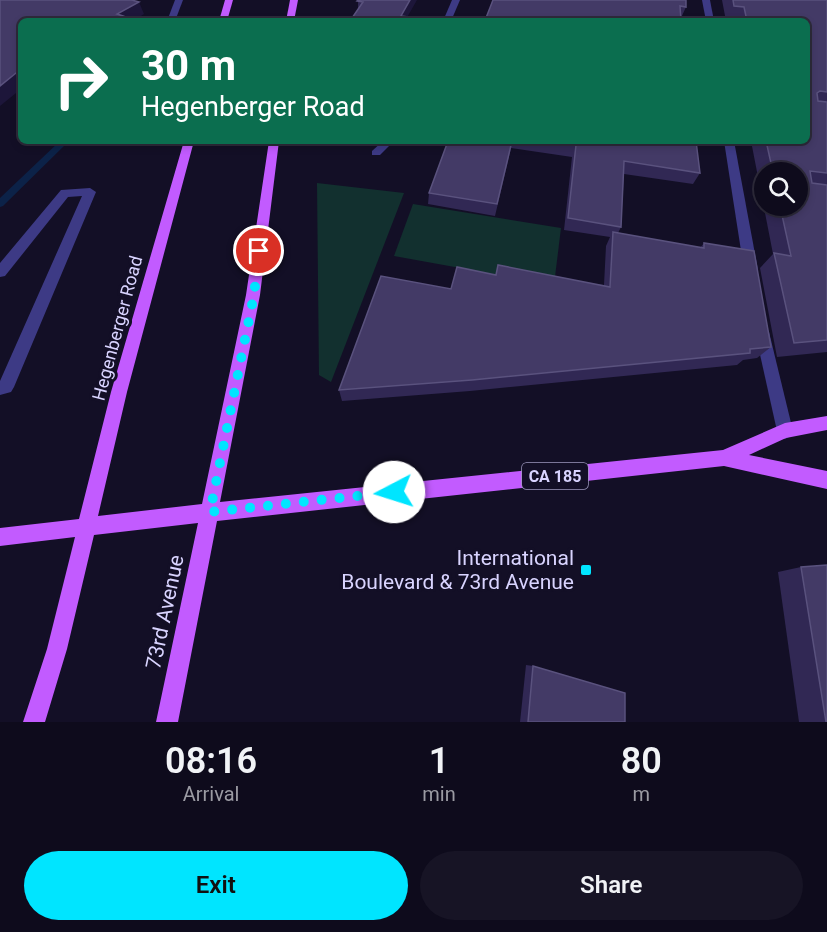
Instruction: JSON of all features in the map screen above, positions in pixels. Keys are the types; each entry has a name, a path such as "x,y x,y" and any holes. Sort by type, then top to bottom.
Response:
{"main road":[{"path":"224,18 229,0"},
{"path":"291,18 294,0"},
{"name":"Hegenberger Road","path":"87,526 118,392 188,144"},
{"path":"210,512 254,295 274,144"},
{"name":"CA 185","path":"0,537 210,512 724,458 785,431 827,423"},
{"name":"CA 185","path":"724,458 827,480"},
{"name":"73rd Avenue","path":"167,722 210,512"},
{"path":"34,722 57,649 87,526"}],"street":[{"path":"172,18 179,0"},
{"path":"448,18 456,0"},
{"path":"706,0 709,18"},
{"path":"376,153 386,144"},
{"path":"730,144 753,279"},
{"path":"0,272 65,193 90,192 6,387 0,388"},
{"path":"759,314 769,370 785,431"}],"green space":[{"path":"317,183 404,193 331,382 319,375"},
{"path":"413,204 561,228 554,285 394,256"}],"building":[{"path":"0,0 132,0 139,2 117,14 123,16 119,18 18,18 18,71 0,86"},
{"path":"410,0 401,16 409,17 352,18 363,2 357,1"},
{"path":"493,0 686,0 686,7 680,6 681,18 486,18"},
{"path":"733,0 827,0 827,92 817,93 818,101 827,102 827,173 810,171 812,183 827,185 827,340 794,343 774,253 791,256 782,216 808,216 808,162 771,162 767,144 810,144 810,18 746,18 744,7 734,6"},
{"path":"447,144 511,144 497,204 429,193"},
{"path":"569,144 696,144 700,173 624,161 621,227 568,218 576,145"},
{"path":"613,232 704,248 704,243 754,251 771,347 750,349 750,353 472,380 339,390 381,276 451,289 457,267 496,275 498,265 610,287"},
{"path":"827,565 827,722 826,722 801,567"},
{"path":"533,666 625,693 625,722 528,722"}],"waterway":[{"path":"0,204 62,144"}],"place":[{"name":"International Boulevard & 73rd Avenue","path":"586,570"}],"route":[{"path":"259,251 254,295 210,512 394,492"}]}
